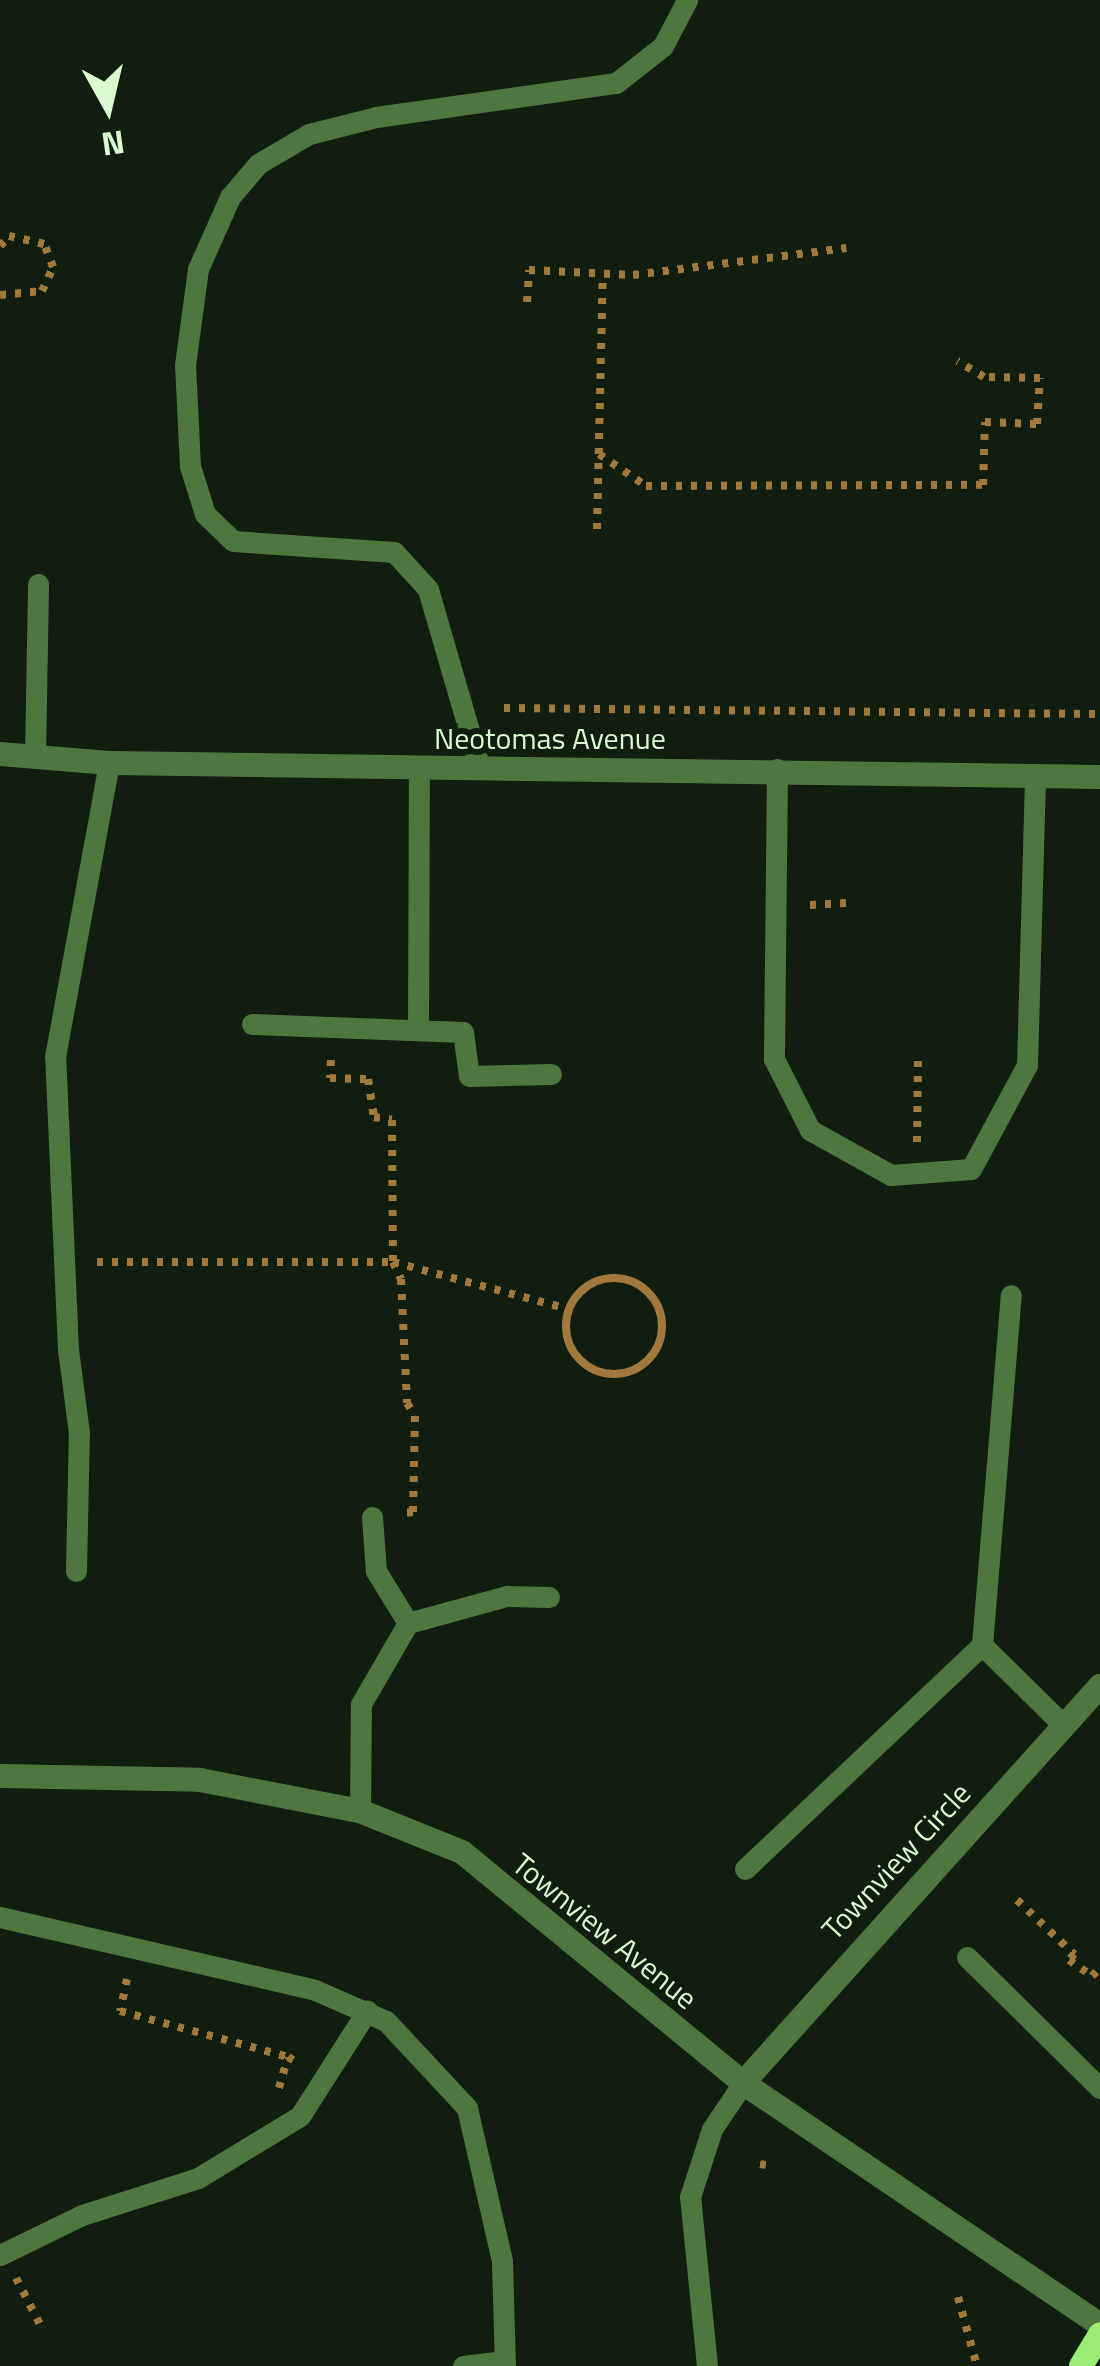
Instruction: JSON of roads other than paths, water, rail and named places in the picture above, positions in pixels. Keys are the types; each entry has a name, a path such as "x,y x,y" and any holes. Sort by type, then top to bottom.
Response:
{"street":[{"name":"Neotomas Avenue","path":"0,754 110,763 777,769 1035,782 1100,777"},
{"name":"Townview Circle","path":"743,2083 1100,1686"},
{"name":"Townview Avenue","path":"0,1776 200,1780 360,1811 461,1852 743,2083 1100,2325"},
{"path":"1081,2366 1100,2334"}],"lane":[{"path":"479,765 428,589 394,552 233,541 206,514 190,466 184,365 202,256 230,197 258,164 309,134 376,117 616,83 663,46 687,0"},
{"path":"35,758 38,584"},
{"path":"76,1571 79,1433 56,1057 110,763"},
{"path":"418,1029 419,768"},
{"path":"777,769 774,1060 810,1130 891,1175 971,1169 1027,1065 1035,782"},
{"path":"253,1024 463,1032 469,1076 551,1074"},
{"path":"745,1869 982,1645 1012,1295"},
{"path":"372,1517 376,1571 408,1623"},
{"path":"360,1811 361,1704 408,1623 506,1595 549,1597"},
{"path":"982,1645 1063,1725"},
{"path":"0,1917 178,1955 367,2011 424,2058 467,2108 502,2261 505,2363 463,2366"},
{"path":"967,1957 1100,2088"},
{"path":"0,2255 82,2215 198,2178 300,2116 367,2011"},
{"path":"707,2366 690,2197 712,2129 743,2083"}]}
